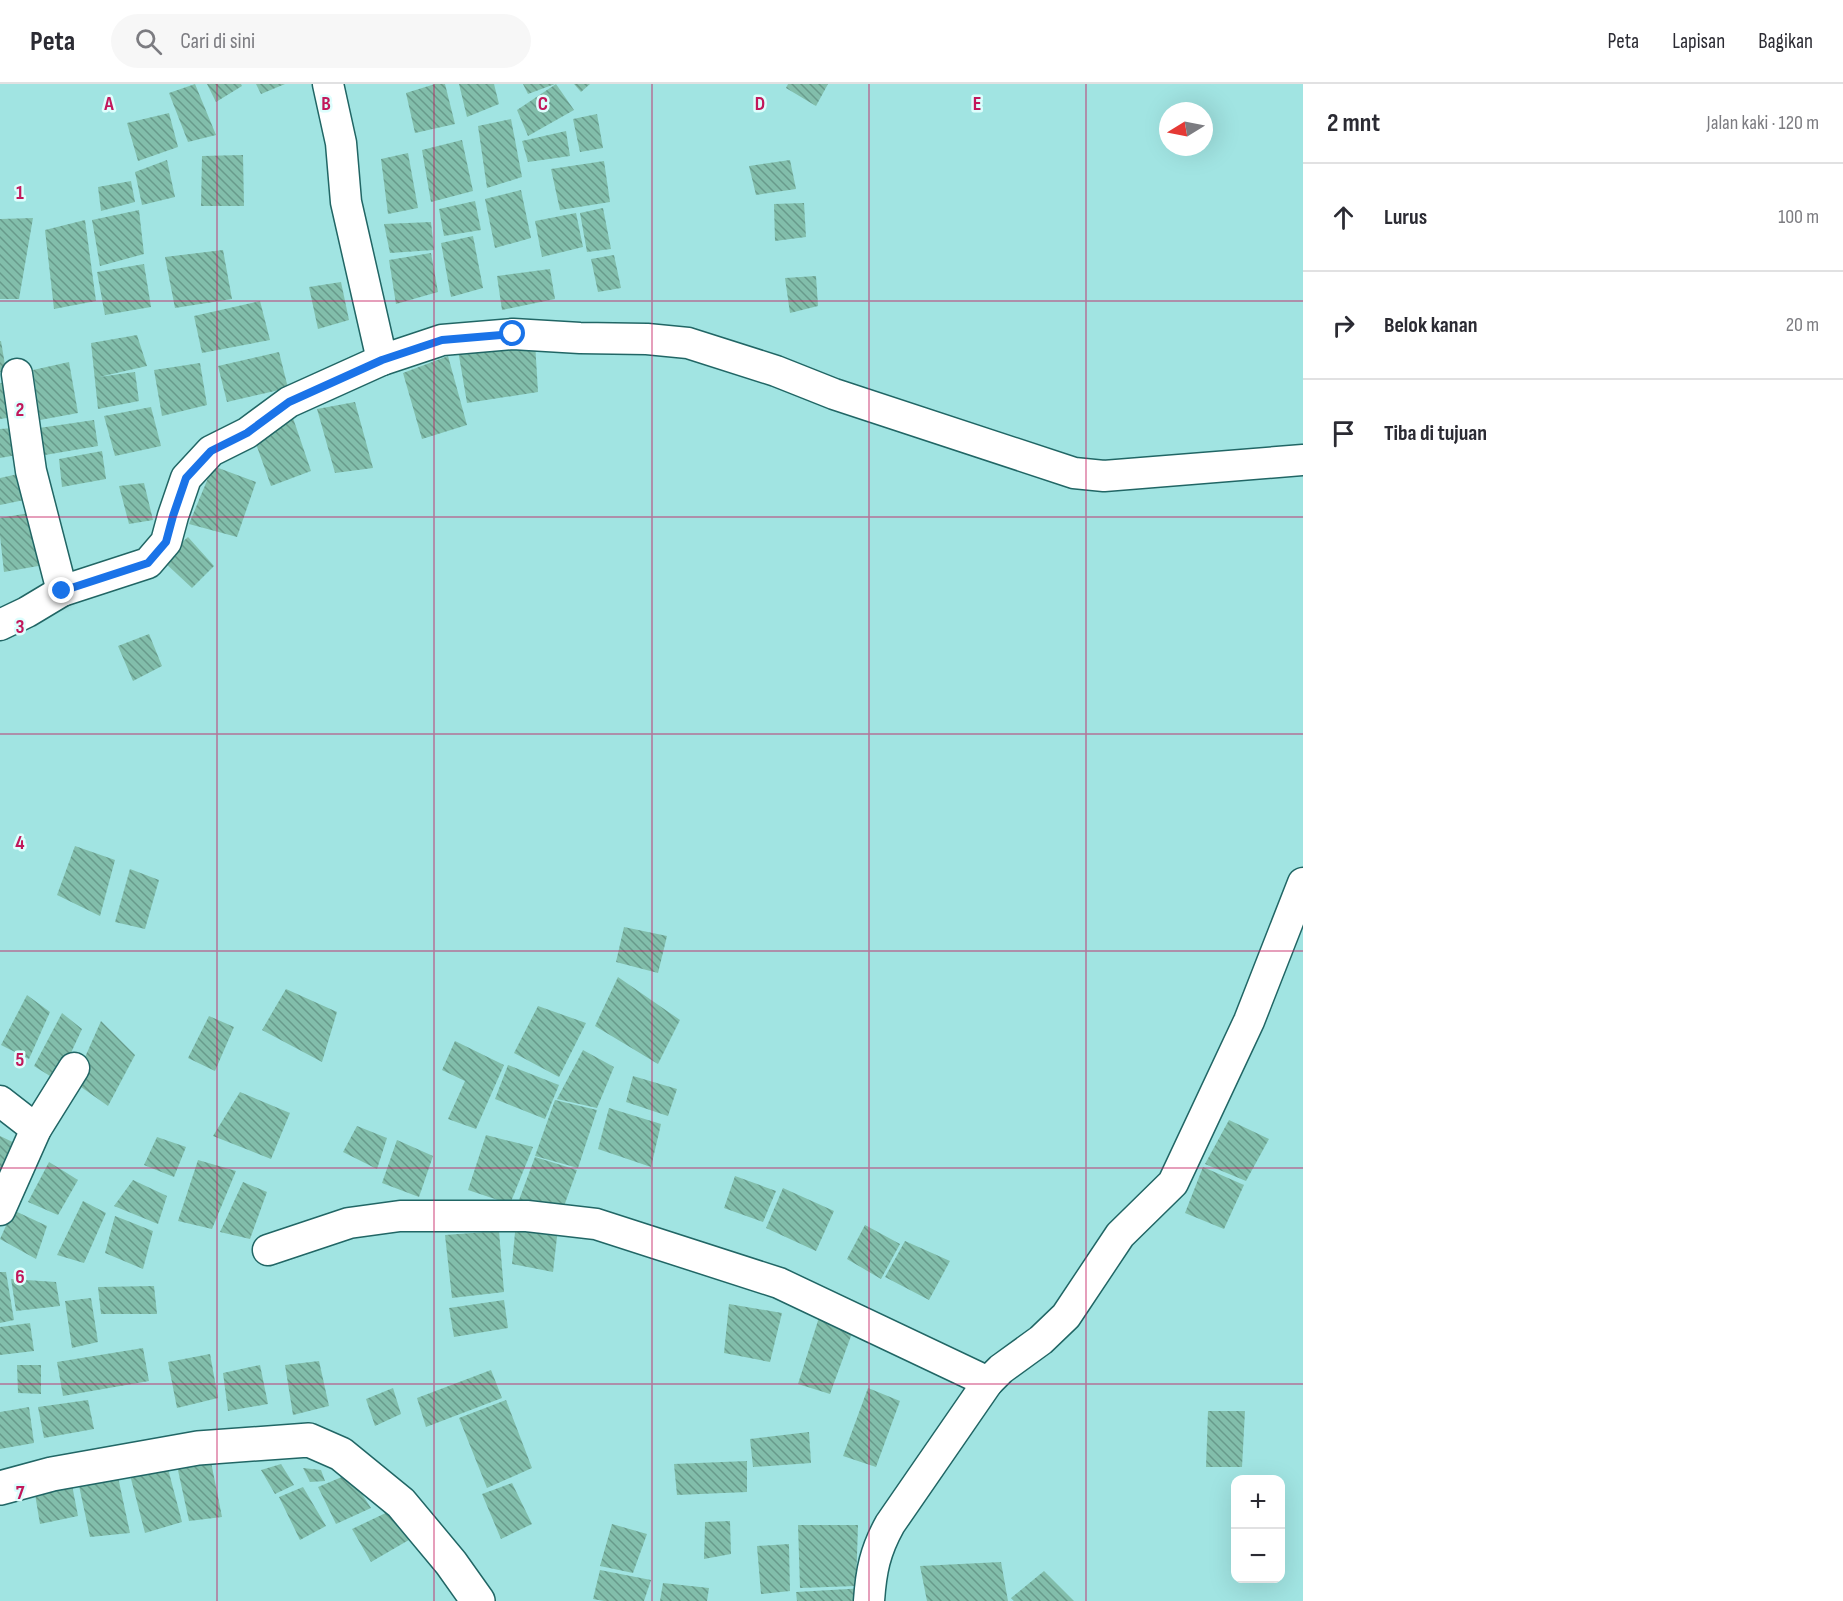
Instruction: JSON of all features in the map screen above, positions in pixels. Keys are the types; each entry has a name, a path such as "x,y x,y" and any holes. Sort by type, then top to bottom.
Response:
{"street":[{"path":"328,84 341,143 346,202 382,360"},
{"path":"0,625 62,591 148,563 166,542 186,478 211,451 247,433 289,402 382,360 442,340 513,334 647,339 688,343 1074,473 1104,476 1303,460"},
{"path":"17,374 31,471 62,591"},
{"path":"869,1601 873,1561 880,1542 988,1382 1001,1369 1041,1340 1066,1316 1120,1234 1173,1183 1249,1021 1303,883"},
{"path":"0,1210 36,1129 74,1068"},
{"path":"0,1101 36,1129"},
{"path":"268,1250 349,1223 400,1216 527,1216 596,1224 779,1282 988,1382"},
{"path":"0,1488 52,1474 198,1448 309,1440 340,1454 401,1503 451,1563 478,1601"}],"building":[{"path":"195,84 216,135 188,142 169,93"},
{"path":"207,84 241,84 242,86 216,102"},
{"path":"256,84 285,84 261,94"},
{"path":"435,84 445,84 455,124 415,133 406,93"},
{"path":"459,84 494,84 499,104 467,117"},
{"path":"523,84 555,84 528,94"},
{"path":"556,84 574,110 528,136 517,110"},
{"path":"574,84 590,84 581,92"},
{"path":"788,84 828,84 816,106 786,88"},
{"path":"169,113 178,147 138,161 127,123"},
{"path":"597,114 603,148 580,152 573,119"},
{"path":"511,119 522,177 487,188 478,126"},
{"path":"566,131 570,156 528,162 522,141"},
{"path":"462,140 473,191 431,202 422,150"},
{"path":"408,153 418,208 388,214 381,159"},
{"path":"243,155 244,206 201,206 202,156"},
{"path":"167,160 175,197 142,205 135,172"},
{"path":"790,160 796,189 756,195 749,166"},
{"path":"604,161 610,202 560,210 551,169"},
{"path":"131,181 135,202 101,211 98,187"},
{"path":"521,190 531,238 495,248 485,199"},
{"path":"475,201 481,230 444,236 439,209"},
{"path":"804,203 806,237 775,241 774,204"},
{"path":"603,208 611,249 587,252 580,213"},
{"path":"139,210 144,254 100,266 92,220"},
{"path":"576,213 583,247 542,257 535,221"},
{"path":"33,218 19,299 0,299 0,219"},
{"path":"85,220 96,301 54,309 45,230"},
{"path":"431,222 434,250 390,253 384,224"},
{"path":"473,236 483,288 451,297 441,243"},
{"path":"223,250 232,299 175,308 165,257"},
{"path":"431,253 438,292 396,304 389,260"},
{"path":"614,255 621,288 598,292 591,259"},
{"path":"144,264 151,307 105,315 97,272"},
{"path":"550,269 555,299 502,310 497,276"},
{"path":"816,276 818,306 790,313 785,278"},
{"path":"341,282 349,320 318,329 309,287"},
{"path":"260,301 270,340 202,353 194,316"},
{"path":"137,335 147,366 99,377 135,372 139,401 98,409 91,343"},
{"path":"0,341 6,371 0,372"},
{"path":"535,342 538,392 467,403 458,350"},
{"path":"279,352 288,388 227,402 218,366"},
{"path":"448,356 467,425 422,439 403,373"},
{"path":"69,362 78,413 40,420 33,370"},
{"path":"200,363 207,405 162,416 154,370"},
{"path":"13,382 21,416 0,419 0,383"},
{"path":"355,402 373,468 335,473 317,409"},
{"path":"151,407 161,446 115,456 104,416"},
{"path":"292,415 311,471 271,486 255,441"},
{"path":"94,420 98,446 45,455 39,428"},
{"path":"14,428 17,455 0,458 0,429"},
{"path":"102,451 106,479 62,487 59,459"},
{"path":"213,466 256,482 237,537 189,524"},
{"path":"27,472 29,499 0,505 0,478"},
{"path":"144,483 153,520 129,524 119,486"},
{"path":"35,512 44,565 4,572 0,518"},
{"path":"188,537 214,566 192,588 162,560"},
{"path":"149,634 162,666 133,681 118,646"},
{"path":"75,846 115,860 100,916 57,895"},
{"path":"130,869 159,880 145,929 115,922"},
{"path":"624,927 667,936 658,973 616,962"},
{"path":"618,977 680,1020 658,1064 595,1026"},
{"path":"286,989 337,1012 322,1062 262,1030"},
{"path":"27,995 50,1012 29,1059 1,1045"},
{"path":"538,1006 586,1023 559,1077 514,1053"},
{"path":"62,1013 82,1029 58,1081 34,1066"},
{"path":"209,1016 234,1027 215,1071 188,1058"},
{"path":"101,1021 135,1055 108,1106 74,1082"},
{"path":"455,1041 504,1065 476,1129 448,1119 465,1081 442,1070"},
{"path":"583,1050 614,1067 597,1108 557,1099"},
{"path":"508,1065 559,1085 545,1119 495,1099"},
{"path":"633,1076 677,1089 668,1116 626,1102"},
{"path":"240,1092 290,1113 271,1159 213,1136"},
{"path":"555,1100 597,1110 578,1168 535,1156"},
{"path":"609,1108 661,1124 651,1167 598,1149"},
{"path":"1229,1120 1269,1139 1246,1181 1205,1164"},
{"path":"357,1126 387,1138 377,1169 343,1152"},
{"path":"486,1135 533,1147 510,1204 468,1190"},
{"path":"0,1136 21,1146 0,1189"},
{"path":"157,1137 186,1147 174,1177 144,1165"},
{"path":"397,1140 433,1156 419,1197 382,1183"},
{"path":"535,1157 577,1170 563,1209 519,1200"},
{"path":"198,1160 236,1171 212,1229 178,1221"},
{"path":"49,1162 78,1180 58,1215 28,1202"},
{"path":"1203,1167 1244,1185 1224,1229 1185,1213"},
{"path":"735,1176 776,1191 763,1222 724,1208"},
{"path":"133,1180 167,1196 158,1224 114,1206"},
{"path":"243,1182 267,1192 250,1239 220,1232"},
{"path":"783,1188 834,1211 816,1251 766,1228"},
{"path":"83,1201 106,1213 84,1263 57,1255"},
{"path":"13,1210 47,1226 36,1259 0,1239"},
{"path":"115,1216 153,1231 143,1269 105,1253"},
{"path":"516,1222 558,1228 553,1272 512,1264"},
{"path":"865,1225 900,1244 881,1279 847,1259"},
{"path":"499,1231 504,1292 452,1298 445,1235"},
{"path":"905,1241 950,1261 929,1300 885,1277"},
{"path":"0,1272 6,1272 14,1320 0,1323"},
{"path":"11,1279 56,1282 60,1306 16,1311"},
{"path":"154,1286 157,1314 101,1314 98,1287"},
{"path":"91,1298 98,1342 72,1348 65,1301"},
{"path":"504,1300 508,1328 454,1337 449,1308"},
{"path":"729,1304 782,1313 770,1362 724,1353"},
{"path":"822,1308 855,1325 830,1394 798,1384"},
{"path":"30,1323 34,1351 0,1355 0,1327"},
{"path":"143,1348 149,1381 63,1396 57,1362"},
{"path":"210,1354 218,1398 177,1408 168,1362"},
{"path":"319,1361 329,1406 293,1415 285,1365"},
{"path":"17,1365 41,1365 41,1394 18,1393"},
{"path":"260,1365 268,1404 228,1411 223,1373"},
{"path":"491,1370 502,1398 426,1427 417,1398"},
{"path":"393,1388 401,1414 375,1426 366,1399"},
{"path":"868,1388 900,1401 876,1467 843,1456"},
{"path":"88,1400 94,1429 44,1438 38,1407"},
{"path":"506,1400 532,1468 487,1488 459,1418"},
{"path":"29,1407 34,1443 0,1449 0,1412"},
{"path":"1208,1411 1245,1411 1242,1467 1206,1467"},
{"path":"809,1432 811,1463 753,1467 750,1439"},
{"path":"210,1457 222,1517 189,1521 176,1461"},
{"path":"747,1461 747,1492 677,1495 674,1464"},
{"path":"281,1464 294,1485 275,1494 261,1470"},
{"path":"167,1465 182,1522 145,1533 129,1471"},
{"path":"303,1468 321,1470 325,1481 310,1482"},
{"path":"349,1474 371,1508 336,1524 318,1487"},
{"path":"118,1477 130,1533 90,1537 78,1481"},
{"path":"512,1483 532,1524 501,1539 482,1494"},
{"path":"72,1485 78,1516 40,1524 34,1488"},
{"path":"303,1487 326,1526 300,1540 279,1497"},
{"path":"392,1510 414,1537 371,1562 352,1529"},
{"path":"730,1521 731,1554 704,1559 705,1522"},
{"path":"612,1524 647,1534 633,1573 600,1566"},
{"path":"798,1525 858,1525 856,1586 800,1588"},
{"path":"789,1544 790,1591 761,1594 757,1546"},
{"path":"1001,1562 1008,1601 927,1601 920,1566"},
{"path":"600,1570 651,1580 644,1601 593,1599"},
{"path":"1044,1571 1074,1601 1014,1601 1011,1598"},
{"path":"663,1583 709,1588 707,1601 660,1601"},
{"path":"866,1588 865,1601 797,1601 796,1592"}],"route":[{"path":"62,591 148,563 166,542 186,478 211,451 247,433 289,402 382,360 442,340 513,334"}]}
